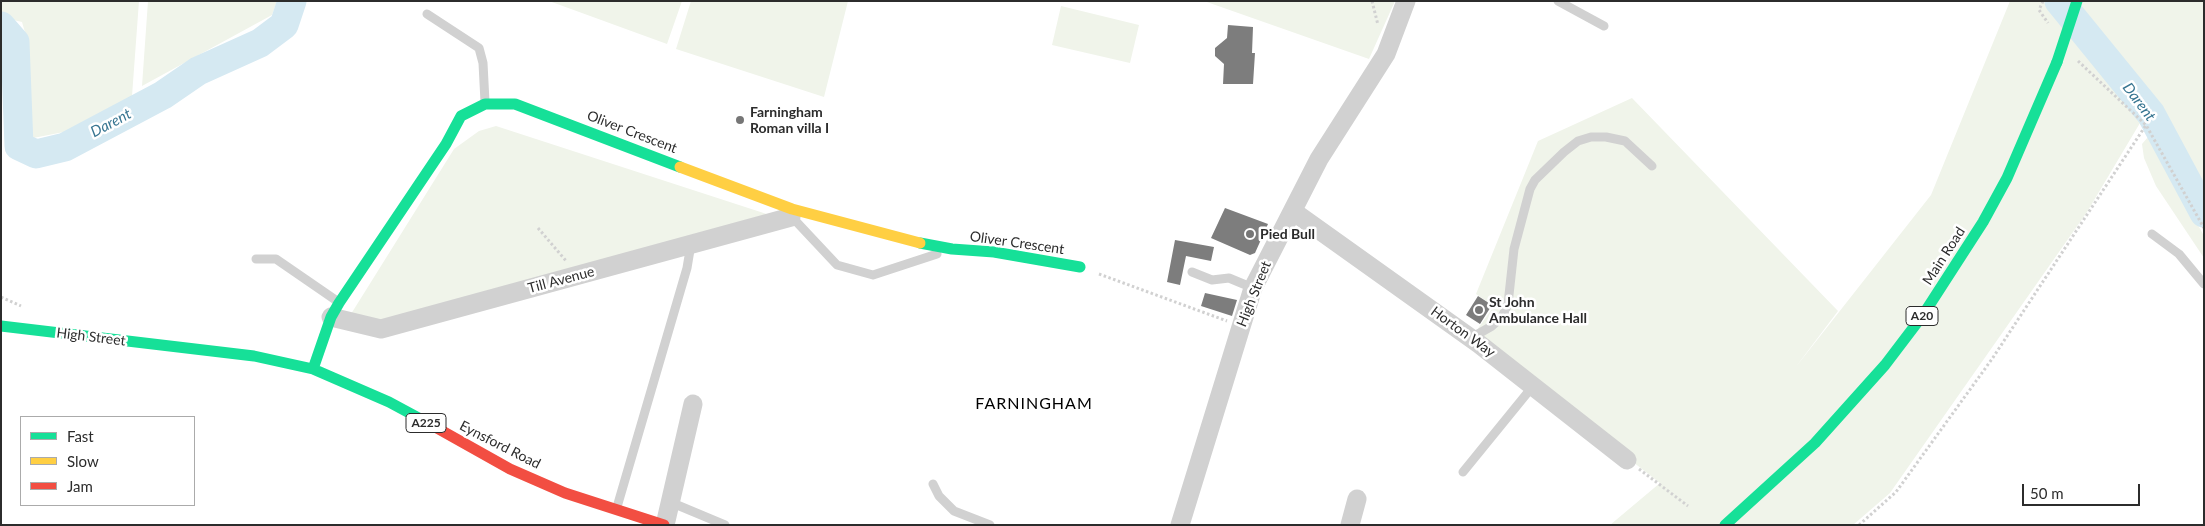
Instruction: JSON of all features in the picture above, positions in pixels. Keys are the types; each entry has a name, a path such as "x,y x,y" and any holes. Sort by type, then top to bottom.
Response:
{"main road":[{"name":"Main Road","path":"1724,525 1815,443 1885,365 1923,316 1983,222 2007,178 2057,62 2077,1"},
{"name":"Oliver Crescent","path":"313,369 335,310 446,144 461,116 485,104 515,104 792,213 901,240 952,249 994,252 1080,267"},
{"name":"High Street","path":"1,326 181,347"},
{"name":"Eynsford Road","path":"181,347 254,356 313,369 389,402 510,469 565,493 664,525"}],"street":[{"name":"High Street","path":"1180,525 1253,288 1294,212 1319,159 1386,54 1406,1"},
{"name":"Horton Way","path":"1294,212 1471,338 1627,460"},
{"name":"Till Avenue","path":"335,310 381,329 691,244 792,213"},
{"path":"664,525 693,404"},
{"path":"1350,525 1357,499"}],"lane":[{"path":"1558,1 1604,26"},
{"path":"427,14 479,48 483,63 485,104"},
{"path":"1471,338 1492,326 1502,317 1508,304 1514,249 1530,189 1535,180 1564,152 1578,141 1591,137 1606,137 1625,141 1652,166"},
{"path":"792,213 837,266 873,274 952,249"},
{"path":"2152,234 2179,254 2204,284"},
{"path":"617,510 687,268 691,244"},
{"path":"256,259 276,259 335,310"},
{"path":"1192,272 1212,280 1228,278 1253,288"},
{"path":"1463,472 1534,386"},
{"path":"933,484 939,496 954,511 990,525"},
{"path":"670,502 725,525"}],"path":[{"path":"2043,1 2040,10 2051,26"},
{"path":"2073,57 2146,125 2204,228"},
{"path":"1859,525 1896,492 1992,359 2146,125"},
{"path":"538,228 579,275"},
{"path":"1080,267 1240,326"},
{"path":"1627,460 1688,506"}],"shaded area":[{"path":"1,1 139,1 132,96 74,130 28,139 28,43 22,22 1,17"},
{"path":"148,1 277,1 272,15 142,86"},
{"path":"549,1 682,1 667,44"},
{"path":"691,1 848,1 824,97 676,49"},
{"path":"1204,1 1395,1 1369,59"},
{"path":"2010,1 2204,1 2204,190 2197,177 2175,177 2162,159 2204,236 2204,258 2156,186 2144,158 2142,144 2148,137 2140,123 2087,212 1890,493 1853,525 1610,525 1660,483 1472,337 1494,306 1476,294 1538,141 1632,98 1838,311 1795,368 1931,195"},
{"path":"1061,6 1139,25 1130,63 1052,45"},
{"path":"496,126 779,218 380,326 351,314 454,149 479,131"}],"building":[{"path":"1228,25 1253,27 1252,53 1255,53 1253,84 1223,84 1224,64 1215,56 1215,48 1227,38"},
{"path":"1225,208 1268,224 1255,253 1250,255 1211,238"},
{"path":"1175,240 1214,247 1211,261 1186,256 1180,285 1167,282"},
{"path":"1205,293 1237,300 1232,316 1201,306"},
{"name":"St John Ambulance Hall","path":"1478,296 1492,305 1480,324 1466,315"}],"waterway":[{"name":"Darent","path":"1,26 15,42 19,146 36,154 65,147 163,95 198,71 260,43 284,25 292,1"},
{"name":"Darent","path":"2059,1 2151,114 2204,213"}],"traffic: fast":[{"path":"2057,62 2077,1"},
{"path":"1725,525 1815,443 1885,365 1923,315 1983,222 2007,178 2057,62"},
{"path":"313,369 331,317 339,303 446,144 461,116 485,104 515,104 680,167"},
{"path":"920,243 952,249 994,252 1080,267"},
{"path":"1,326 254,356 313,369 389,402 428,423"}],"traffic: slow":[{"path":"680,167 792,209 920,243"}],"traffic: jam":[{"path":"428,423 510,469 565,493 664,525"}],"place":[{"name":"Farningham Roman villa I","path":"740,120"},
{"name":"Pied Bull","path":"1250,234"},
{"name":"St John Ambulance Hall","path":"1479,310"}],"district":[{"name":"FARNINGHAM","path":"1034,404"}]}
